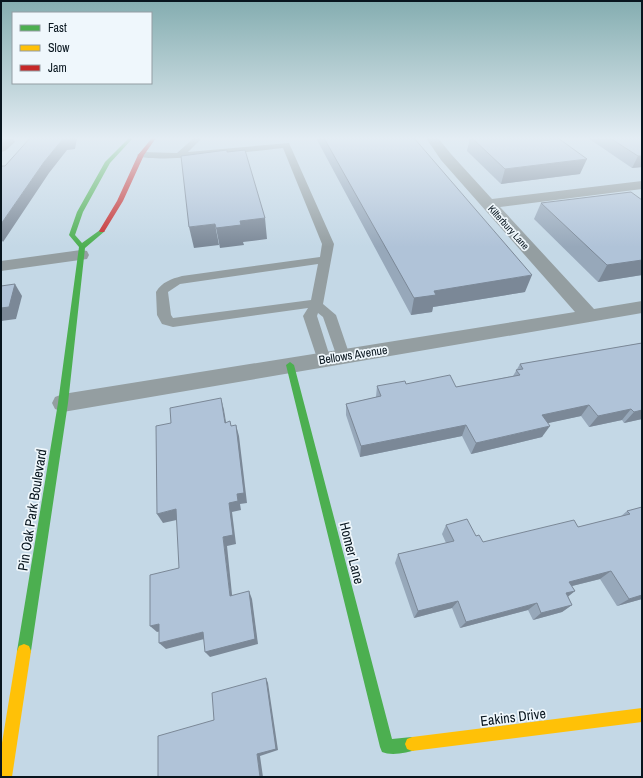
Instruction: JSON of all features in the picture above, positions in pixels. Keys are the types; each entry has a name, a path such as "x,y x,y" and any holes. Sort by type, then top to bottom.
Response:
{"street":[{"path":"81,251 72,235 80,212 101,174"},
{"path":"1,266 81,251 102,231 120,201 132,174"},
{"name":"Kilterbury Lane","path":"461,174 589,316"},
{"path":"488,204 642,185"},
{"name":"Pin Oak Park Boulevard","path":"4,777 63,403 81,251"},
{"name":"Bellows Avenue","path":"63,403 642,307"},
{"name":"Homer Lane","path":"290,365 387,747"},
{"name":"Eakins Drive","path":"387,747 642,715"}],"lane":[{"path":"299,174 328,244 316,304 310,316 334,358"},
{"path":"325,260 174,282 166,286 162,292 164,315 167,320 173,322 316,304 329,315 334,358"}],"building":[{"path":"1,174 35,174 1,224"},
{"path":"183,174 252,174 265,218 240,221 241,225 216,228 215,224 189,227"},
{"path":"344,174 445,174 532,275 434,291 436,295 414,298"},
{"path":"631,192 642,200 642,260 607,265 541,203"},
{"path":"15,284 9,307 1,308 1,286"},
{"path":"642,343 642,410 634,412 631,409 598,416 589,405 542,415 550,426 476,443 466,425 361,446 346,404 381,396 377,386 405,381 406,384 450,375 456,387 520,375 516,370 523,369 520,364"},
{"path":"221,398 225,423 230,421 231,426 236,425 244,493 237,494 238,501 229,503 233,535 223,537 230,596 249,591 255,639 205,652 203,632 159,643 159,624 150,626 150,575 179,568 176,509 157,514 156,426 171,423 170,408"},
{"path":"642,507 642,595 629,599 611,571 569,582 575,591 566,593 572,605 541,613 537,603 466,622 458,601 418,611 398,554 454,541 446,525 467,519 476,536 479,535 483,542 574,520 578,527 630,514 627,511"},
{"path":"266,678 276,749 257,754 260,777 158,777 158,736 214,720 212,693"}],"traffic: fast":[{"path":"82,247 72,235 80,212 101,174"},
{"path":"24,651 63,403 82,247 102,231"},
{"path":"290,365 387,747 412,744"}],"traffic: slow":[{"path":"4,777 24,651"},
{"path":"412,744 642,715"}],"traffic: jam":[{"path":"102,231 120,201 132,174"}]}
